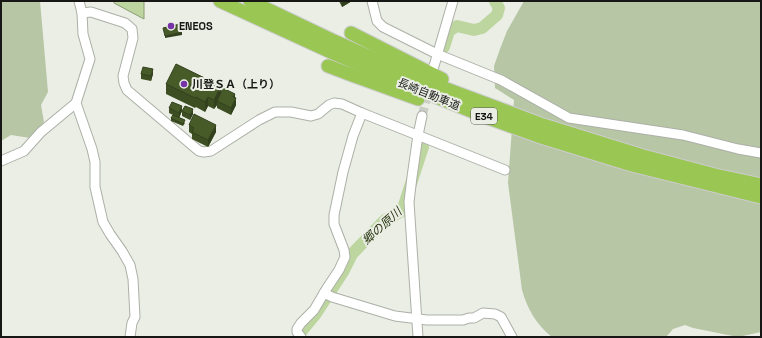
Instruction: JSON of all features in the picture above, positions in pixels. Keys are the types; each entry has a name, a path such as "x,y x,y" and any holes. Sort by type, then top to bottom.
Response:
{"highway":[{"name":"長崎自動車道","path":"220,1 414,88 538,136 632,165 761,197"},
{"name":"長崎自動車道","path":"250,1 417,78 543,125 642,156 761,185"},
{"path":"351,33 431,74 456,85 495,107"},
{"path":"328,66 473,118 538,136"}],"street":[{"path":"1,161 24,151 42,132 76,103 90,59 84,34 79,1"},
{"path":"372,1 377,21 383,27 437,54 501,80 569,118 682,135 738,149 761,153"},
{"path":"434,66 453,1"},
{"path":"82,13 91,12 125,23 132,29 133,38 123,76 127,90 200,151 211,151 259,120 275,112 291,112 311,116 318,114 334,103 342,104 505,170"},
{"path":"76,103 95,162 95,187 103,222 130,265 133,279 135,310 135,317 132,322 130,337"},
{"path":"299,334 297,329 301,323 328,295 344,256 344,250 334,224 334,215 343,172 353,136 362,113"},
{"path":"418,337 409,202 422,116"},
{"path":"328,295 395,316 427,320 463,320 474,318 483,313 495,314 501,317 512,337"}],"shaded area":[{"path":"1,1 40,1 48,92 41,105 44,122 30,138 11,135 1,141"},
{"path":"114,1 144,1 144,19 114,3"},
{"path":"524,1 761,1 761,332 738,337 685,325 673,329 666,337 552,337 537,322 530,310 522,290 508,183 514,100 495,88 494,66 507,31"}],"building":[{"path":"180,24 182,32 165,36 163,28"},
{"path":"176,64 221,86 214,100 208,97 205,102 166,84"},
{"path":"143,67 153,69 151,76 141,74"},
{"path":"223,88 235,94 233,97 236,98 231,108 217,101"},
{"path":"172,102 182,106 179,113 169,108"},
{"path":"185,106 193,109 190,115 182,111"},
{"path":"194,114 216,125 208,140 192,132 194,128 189,125"},
{"path":"173,115 185,120 183,124 171,118"}],"waterway":[{"name":"郷の原川","path":"444,47 449,31 457,26 474,30 482,28 497,15 499,8 495,1"},
{"name":"郷の原川","path":"299,337 300,333 315,315 343,272 352,254 385,220 402,211 423,147"}],"tunnel":[{"path":"422,116 429,89"}],"place":[{"name":"ENEOS","path":"171,26"},
{"name":"川登ＳＡ（上り）","path":"184,84"}]}
